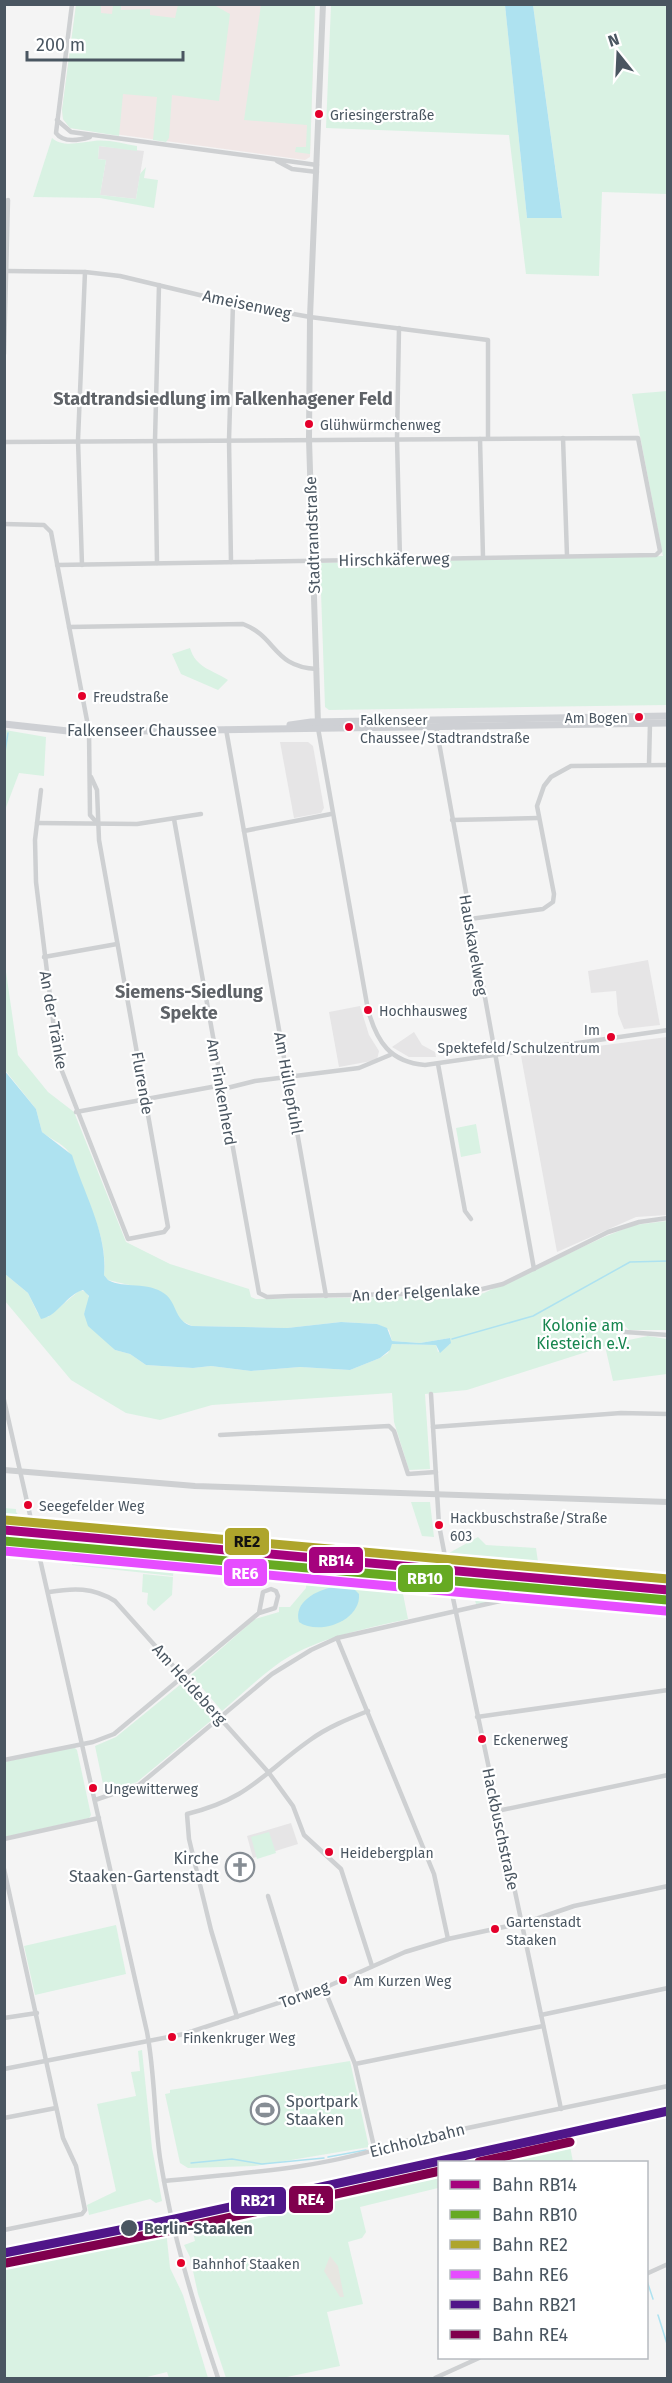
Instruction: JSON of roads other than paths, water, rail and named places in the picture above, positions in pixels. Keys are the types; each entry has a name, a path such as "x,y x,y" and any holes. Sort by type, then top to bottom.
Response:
{"main road":[{"name":"Falkenseer Chaussee","path":"650,720 668,716"},
{"name":"Falkenseer Chaussee","path":"4,724 89,731 650,720 668,723"}],"street":[{"path":"72,4 57,120 58,137 80,140 93,136"},
{"name":"Stadtrandstraße","path":"323,4 310,317 309,439 318,725 331,814 368,1010 378,1038 390,1055"},
{"path":"57,120 71,132 275,160 317,168"},
{"path":"4,354 8,200"},
{"name":"Ameisenweg","path":"7,271 86,272 120,276 233,303 310,317 488,340 488,438"},
{"path":"82,565 78,440 86,272"},
{"path":"157,563 154,440 159,285"},
{"path":"231,562 229,440 233,303"},
{"path":"399,328 397,439 400,559"},
{"path":"4,442 563,438 567,556"},
{"name":"Hirschkäferweg","path":"57,565 659,554 638,438 563,438"},
{"path":"480,439 483,557"},
{"path":"6,526 48,528 89,731"},
{"path":"69,627 243,624 260,633 292,666 317,669"},
{"path":"649,764 650,720"},
{"name":"Hauskavelweg","path":"436,723 534,1269"},
{"name":"Am Hüllepfuhl","path":"226,729 326,1296"},
{"name":"Flurende","path":"89,731 90,815 98,824"},
{"path":"470,920 543,909 553,902 553,889 537,806 544,786 560,770 582,765 668,765"},
{"name":"Flurende","path":"91,777 97,790 98,824 117,944 168,1227 164,1232 128,1239"},
{"name":"An der Tränke","path":"41,790 37,823 36,882 58,1061 76,1112 128,1239"},
{"path":"37,823 98,824 174,819 201,814"},
{"path":"244,831 331,814"},
{"path":"452,820 538,818"},
{"name":"Am Finkenherd","path":"174,819 259,1293"},
{"path":"44,957 117,944"},
{"path":"76,1112 222,1087 359,1068 390,1055 412,1064 438,1064 495,1053 668,1030"},
{"path":"438,1064 465,1211 471,1219"},
{"name":"An der Felgenlake","path":"259,1293 267,1297 466,1293 503,1284 621,1226 668,1218"},
{"path":"625,1332 668,1335"},
{"path":"431,1394 437,1494 447,1567"},
{"path":"4,1400 149,2042 164,2181 177,2242 218,2379"},
{"path":"433,1427 621,1413 668,1414"},
{"path":"220,1435 389,1426 394,1431 408,1474 436,1472"},
{"path":"4,1470 195,1486 668,1502"},
{"name":"Hackbuschstraße","path":"450,1584 561,2109"},
{"name":"Am Heideberg","path":"49,1592 78,1588 105,1595 121,1607 269,1773 290,1801 304,1835 332,1860 344,1877 372,1966"},
{"path":"4,1760 83,1744 114,1734 259,1613 275,1608 278,1596 276,1591 271,1589 263,1592 259,1613"},
{"path":"95,1800 139,1785 288,1663 337,1638 522,1598 668,1613"},
{"path":"337,1638 434,1874 448,1939"},
{"path":"477,1717 668,1690"},
{"path":"237,2017 210,1930 189,1839 187,1814 213,1808 239,1796 319,1734 368,1711"},
{"path":"497,1811 668,1774"},
{"path":"4,1839 99,1818"},
{"path":"4,1869 56,2108 66,2148 76,2166 85,2212 4,2230"},
{"name":"Torweg","path":"4,2069 184,2034 324,1988 405,1952 448,1939 522,1923 574,1906 668,1886"},
{"path":"268,1896 299,1996"},
{"path":"324,1988 355,2064 375,2151"},
{"path":"541,2015 668,1988"},
{"path":"4,2018 37,2013"},
{"path":"355,2064 543,2026"},
{"name":"Eichholzbahn","path":"164,2181 324,2162 375,2151 396,2143 668,2086"},
{"path":"4,2118 56,2108"},
{"path":"648,2273 668,2264"},
{"path":"435,2379 477,2359"}],"water":[{"path":"505,5 533,5 562,218 527,218"},
{"path":"4,1070 36,1109 42,1132 72,1155 99,1229 104,1275 108,1280 158,1290 169,1298 182,1321 192,1326 287,1328 341,1322 377,1324 387,1328 392,1341 420,1343 450,1338 451,1343 440,1353 436,1345 392,1344 390,1350 380,1358 350,1370 300,1367 251,1371 211,1366 193,1368 146,1365 130,1354 115,1350 88,1326 84,1314 89,1296 83,1290 72,1296 52,1314 41,1319 28,1293 5,1274"},
{"path":"333,1587 354,1589 359,1594 358,1604 353,1612 337,1623 327,1626 307,1626 299,1622 298,1615 303,1603 314,1594"}],"waterway":[{"path":"4,758 8,733"},
{"path":"452,1339 533,1316 630,1262 668,1261"},
{"path":"328,2157 366,2150"},
{"path":"191,2163 232,2159 262,2164 324,2158"},
{"path":"648,2284 653,2299"},
{"path":"658,2315 668,2347"}],"tunnel":[{"path":"447,1567 450,1584"}],"rail line":[{"name":"RE2","path":"5,1520 668,1579"},
{"name":"RB14","path":"4,1530 668,1590"},
{"name":"RB10","path":"4,1541 667,1600"},
{"name":"RE6","path":"4,1551 666,1611"},
{"name":"RB21","path":"440,2161 668,2111"},
{"name":"RE4","path":"484,2161 570,2142"},
{"name":"RB21","path":"4,2253 175,2219 438,2161"},
{"name":"RE4","path":"6,2263 177,2229 438,2171"}],"place":[{"name":"Griesingerstraße","path":"319,114"},
{"name":"Glühwürmchenweg","path":"309,424"},
{"name":"Freudstraße","path":"82,696"},
{"name":"Am Bogen","path":"639,717"},
{"name":"Falkenseer Chaussee/Stadtrandstraße","path":"349,727"},
{"name":"Hochhausweg","path":"368,1010"},
{"name":"Im Spektefeld/Schulzentrum","path":"611,1037"},
{"name":"Seegefelder Weg","path":"28,1505"},
{"name":"Hackbuschstraße/Straße 603","path":"439,1525"},
{"name":"Eckenerweg","path":"482,1739"},
{"name":"Ungewitterweg","path":"93,1788"},
{"name":"Heidebergplan","path":"329,1852"},
{"name":"Kirche Staaken-Gartenstadt","path":"240,1867"},
{"name":"Gartenstadt Staaken","path":"495,1929"},
{"name":"Am Kurzen Weg","path":"343,1980"},
{"name":"Finkenkruger Weg","path":"172,2037"},
{"name":"Sportpark Staaken","path":"265,2110"},
{"name":"Berlin-Staaken","path":"129,2228"},
{"name":"Bahnhof Staaken","path":"181,2263"}],"district":[{"name":"Stadtrandsiedlung im Falkenhagener Feld","path":"223,399"},
{"name":"Siemens-Siedlung Spekte","path":"189,1002"}],"park label":[{"name":"Kolonie am Kiesteich e.V.","path":"583,1334"}]}
